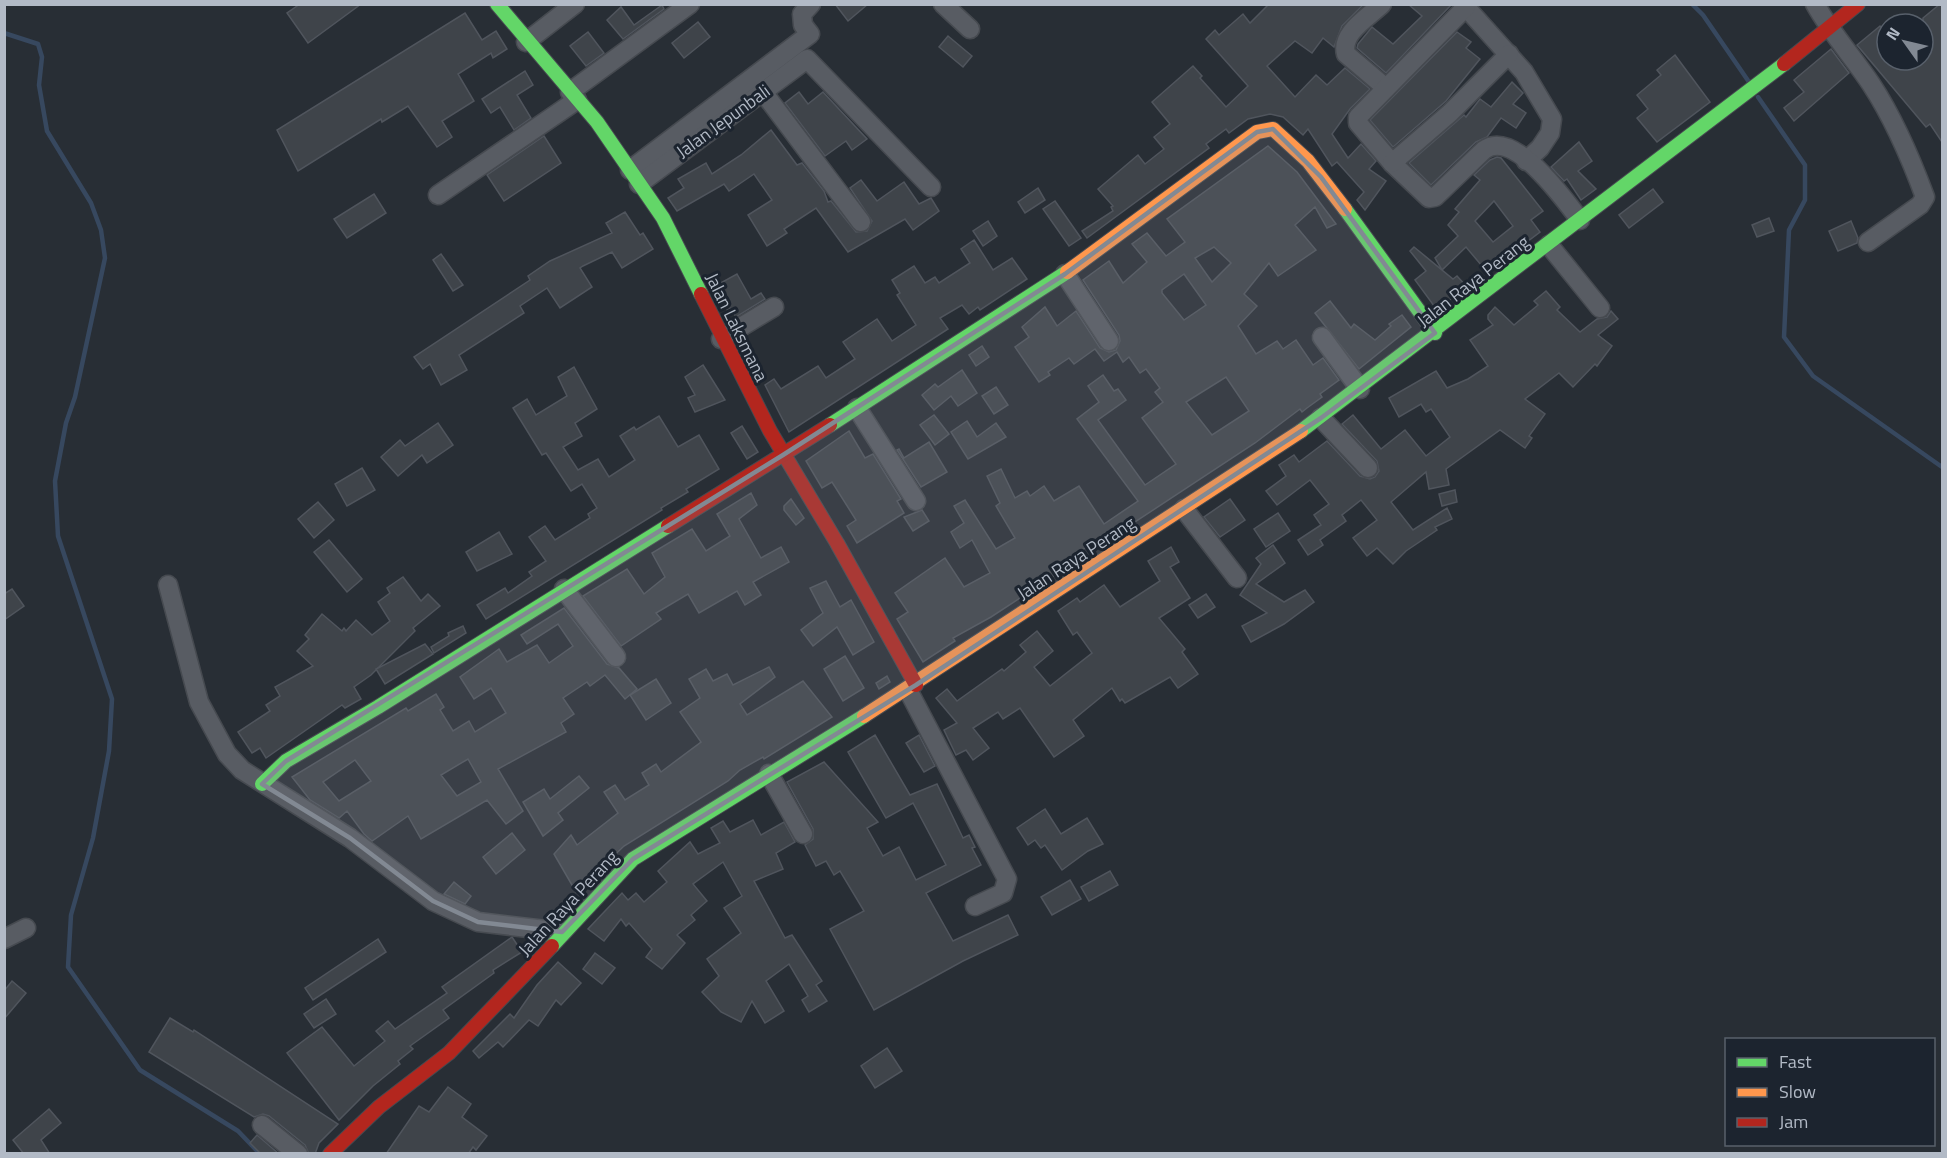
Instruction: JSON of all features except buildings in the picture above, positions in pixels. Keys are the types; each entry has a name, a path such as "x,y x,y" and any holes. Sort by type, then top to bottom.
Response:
{"street":[{"name":"Jalan Laksmana","path":"497,4 526,42 597,123 663,218 722,339 783,455 837,543 912,687"},
{"path":"526,42 575,4"},
{"path":"438,195 573,96 690,4"},
{"path":"634,177 810,34 802,25 801,14 811,4"},
{"path":"943,4 970,29"},
{"path":"1383,4 1347,36 1344,49 1346,54 1386,88"},
{"path":"1815,4 1834,24 1880,98 1924,197 1920,205 1868,242"},
{"name":"Jalan Raya Perang","path":"330,1154 379,1107 449,1053 633,859 912,687 1321,418 1761,83 1858,4"},
{"path":"1526,161 1540,148 1550,133 1552,119 1509,54 1465,6 1357,120 1392,164 1429,198 1435,197 1489,146 1506,147 1526,161 1575,224"},
{"path":"1392,164 1450,113 1509,54"},
{"name":"Jalan Jepunbali","path":"634,177 763,92 807,59 931,187"},
{"path":"763,92 861,222"},
{"path":"262,784 286,760 378,707 564,589 783,455 1065,274 1257,132 1273,129 1297,150 1321,177 1435,333"},
{"path":"1549,245 1600,308"},
{"path":"1065,274 1109,341"},
{"path":"722,339 774,307"},
{"path":"1322,338 1360,389"},
{"path":"857,408 916,501"},
{"path":"1321,418 1368,468"},
{"path":"1184,509 1237,578"},
{"path":"168,585 199,702 227,754 242,770 350,838 433,901 478,922 562,932"},
{"path":"564,589 616,657"},
{"path":"912,687 1006,879 1005,889 999,896 975,906"},
{"path":"769,774 803,834"},
{"path":"4,939 26,927"},
{"path":"262,1125 298,1154"}],"highlighted area":[{"path":"1273,129 1321,177 1435,333 1321,418 916,685 633,859 562,932 478,922 433,901 350,838 262,784 286,761 783,455 1065,274 1257,132"}],"waterway":[{"path":"1692,4 1703,15 1749,82"},
{"path":"4,33 38,44 42,57 39,85 47,131 91,203 101,230 105,258 75,397 66,423 55,481 58,536 112,699 109,751 93,838 71,915 68,967 140,1070 238,1131 260,1154"},
{"path":"1758,97 1805,165 1805,200 1789,230 1784,337 1813,376 1942,467"}],"traffic: fast":[{"path":"497,4 597,122 663,218 701,294"},
{"path":"1301,431 1784,64"},
{"path":"1345,209 1435,333"},
{"path":"830,425 1067,272"},
{"path":"262,784 286,761 378,707 668,526"},
{"path":"552,946 633,859 864,716"}],"traffic: slow":[{"path":"1067,272 1257,132 1273,129 1308,161 1345,209"},
{"path":"864,716 1301,431"}],"traffic: jam":[{"path":"1784,64 1858,4"},
{"path":"701,294 770,431 837,543 916,685"},
{"path":"668,526 830,425"},
{"path":"330,1154 379,1107 449,1053 552,946"}]}
